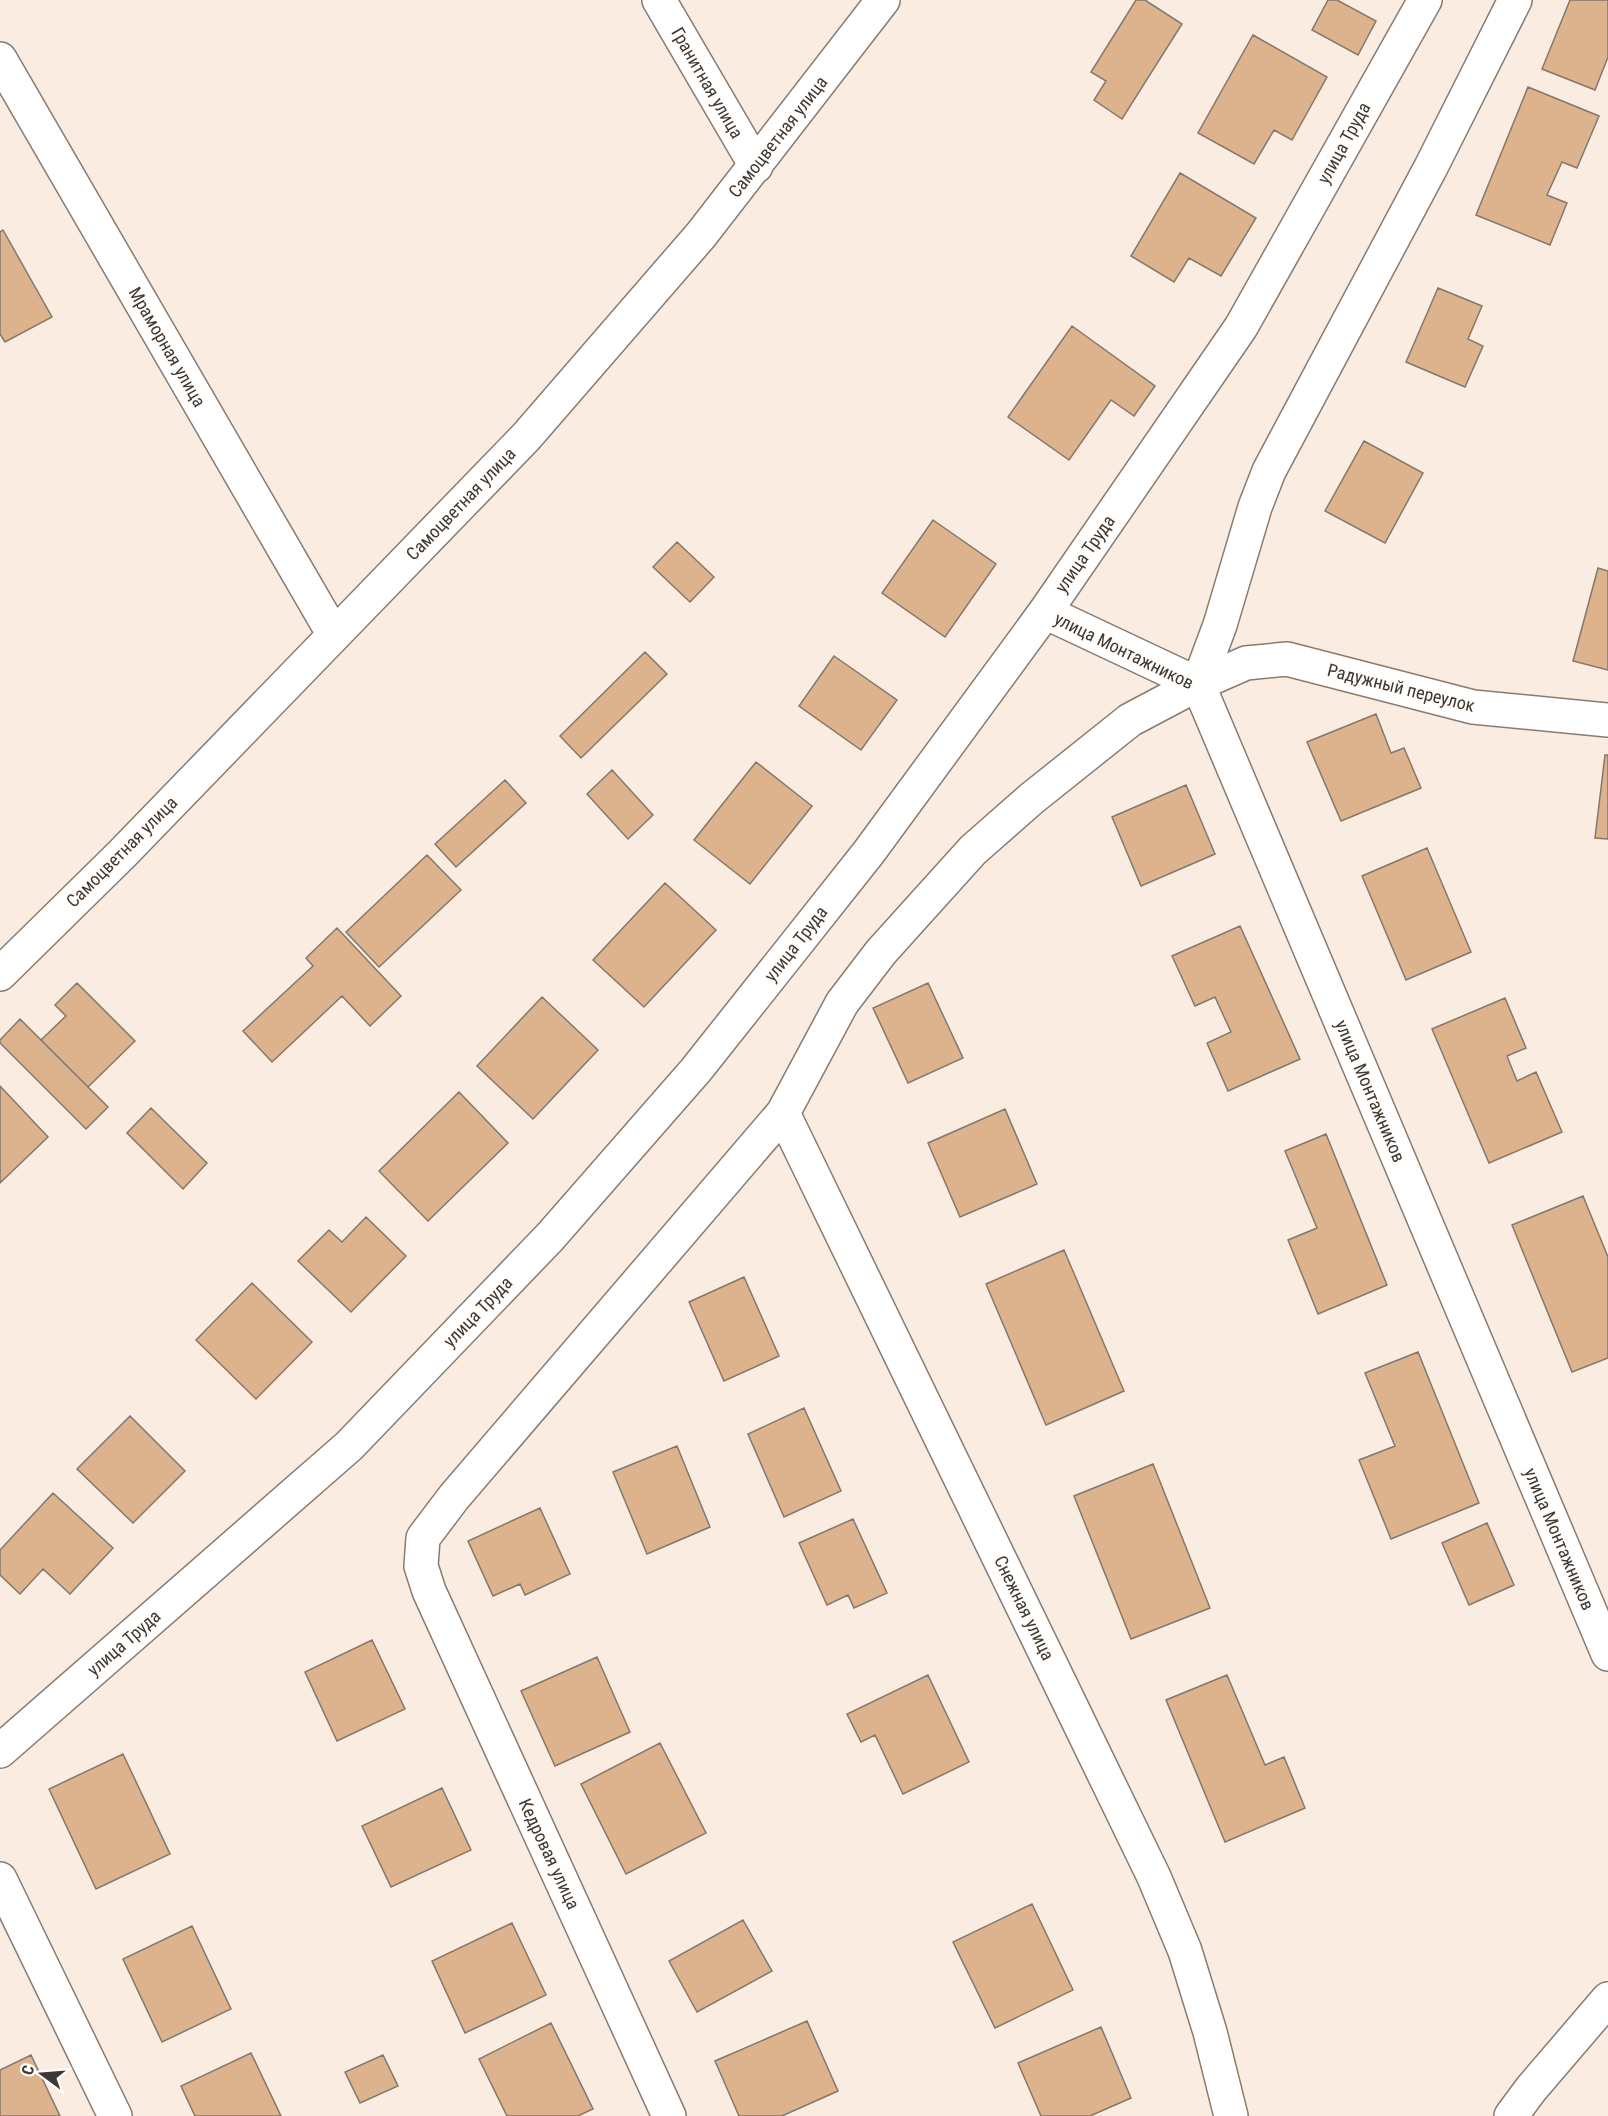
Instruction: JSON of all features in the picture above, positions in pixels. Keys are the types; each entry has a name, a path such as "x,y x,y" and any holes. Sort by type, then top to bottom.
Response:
{"street":[{"name":"Гранитная улица","path":"659,0 756,166"},
{"name":"Самоцветная улица","path":"0,974 122,854 526,437 700,235 883,0"},
{"name":"улица Труда","path":"0,1751 349,1446 550,1237 696,1070 840,888 1045,612 1241,327 1425,0"},
{"path":"783,1113 842,1003 881,952 973,850 1031,799 1130,720 1198,684 1220,625 1255,507 1269,471 1431,167 1515,0"},
{"name":"Мраморная улица","path":"0,59 334,635"},
{"name":"улица Монтажников","path":"1045,612 1198,684 1608,1654"},
{"name":"Радужный переулок","path":"1198,684 1246,663 1287,659 1473,707 1608,720"},
{"name":"Кедровая улица","path":"669,2116 429,1592 421,1566 423,1538 484,1461 783,1113"},
{"name":"Снежная улица","path":"783,1113 1154,1877 1185,1951 1210,2032 1232,2116"},
{"path":"1588,1606 1608,1581"},
{"path":"0,1879 115,2116"},
{"path":"1511,2116 1608,1999"}],"building":[{"path":"1136,0 1145,0 1182,24 1122,119 1094,100 1106,81 1091,72"},
{"path":"1328,0 1337,0 1376,21 1358,55 1312,30"},
{"path":"1570,0 1608,0 1608,57 1595,90 1542,69"},
{"path":"1253,35 1327,77 1292,140 1274,130 1254,164 1198,133"},
{"path":"1528,87 1599,116 1577,168 1562,162 1547,195 1567,203 1550,245 1476,215"},
{"path":"1180,173 1256,218 1221,276 1189,258 1174,282 1131,256"},
{"path":"3,230 52,317 5,342 0,334 0,232"},
{"path":"1438,288 1482,306 1468,339 1483,346 1465,387 1406,362"},
{"path":"1072,326 1155,386 1134,416 1111,400 1069,460 1008,417"},
{"path":"1364,441 1423,473 1385,543 1325,511"},
{"path":"933,520 996,564 945,637 882,593"},
{"path":"677,542 714,577 690,602 653,567"},
{"path":"1598,568 1608,571 1608,670 1573,661"},
{"path":"645,652 667,674 581,758 560,736"},
{"path":"834,656 897,700 861,750 799,706"},
{"path":"1376,714 1391,753 1404,748 1421,788 1341,821 1307,742"},
{"path":"1605,755 1608,755 1608,839 1595,838"},
{"path":"756,762 812,806 750,884 694,840"},
{"path":"612,770 653,815 628,839 587,794"},
{"path":"505,780 526,803 456,867 435,844"},
{"path":"1186,785 1215,854 1141,886 1112,817"},
{"path":"1427,848 1471,952 1406,980 1362,876"},
{"path":"427,855 461,890 379,967 346,932"},
{"path":"665,883 716,930 644,1007 593,960"},
{"path":"1240,926 1300,1059 1228,1091 1207,1043 1231,1032 1215,997 1195,1006 1172,956"},
{"path":"337,928 401,996 370,1026 342,996 272,1062 243,1031 313,966 306,958"},
{"path":"77,983 135,1041 88,1087 41,1040 66,1016 55,1005"},
{"path":"928,983 963,1058 908,1083 873,1008"},
{"path":"542,997 598,1050 533,1119 477,1066"},
{"path":"1505,998 1526,1048 1507,1056 1517,1081 1536,1072 1562,1132 1489,1163 1432,1029"},
{"path":"20,1019 108,1107 86,1129 0,1043 0,1040"},
{"path":"0,1086 48,1137 0,1183"},
{"path":"459,1092 508,1143 428,1221 379,1171"},
{"path":"151,1108 207,1163 183,1189 127,1133"},
{"path":"1005,1109 1037,1184 960,1217 928,1143"},
{"path":"1326,1134 1387,1285 1318,1314 1288,1240 1317,1228 1285,1151"},
{"path":"1583,1196 1608,1257 1608,1358 1572,1372 1512,1225"},
{"path":"366,1217 406,1256 351,1312 298,1261 329,1230 342,1242"},
{"path":"1064,1250 1124,1391 1046,1425 986,1284"},
{"path":"744,1277 779,1356 724,1381 689,1302"},
{"path":"252,1283 312,1342 256,1399 196,1340"},
{"path":"1418,1352 1479,1503 1391,1539 1359,1460 1395,1446 1365,1373"},
{"path":"804,1408 841,1491 784,1517 748,1434"},
{"path":"130,1416 185,1471 133,1523 77,1469"},
{"path":"677,1446 710,1527 647,1554 613,1472"},
{"path":"1153,1464 1210,1608 1131,1639 1074,1496"},
{"path":"53,1493 113,1548 70,1594 43,1569 20,1594 0,1575 0,1550"},
{"path":"540,1508 570,1574 525,1595 520,1584 493,1596 468,1541"},
{"path":"853,1519 887,1593 854,1608 848,1595 827,1605 799,1543"},
{"path":"1487,1523 1514,1585 1469,1605 1442,1543"},
{"path":"372,1640 405,1709 337,1741 305,1672"},
{"path":"597,1657 630,1732 555,1766 521,1691"},
{"path":"928,1675 969,1762 903,1794 875,1735 861,1742 847,1714"},
{"path":"1227,1675 1265,1765 1284,1757 1305,1808 1225,1842 1166,1700"},
{"path":"660,1743 706,1833 626,1874 581,1784"},
{"path":"123,1754 170,1854 96,1889 49,1789"},
{"path":"442,1788 471,1850 391,1887 362,1826"},
{"path":"1032,1904 1073,1990 995,2028 953,1942"},
{"path":"743,1920 772,1971 697,2012 669,1961"},
{"path":"512,1923 546,1995 465,2033 432,1961"},
{"path":"192,1926 231,2009 162,2042 123,1959"},
{"path":"807,2021 838,2091 782,2116 739,2116 715,2061"},
{"path":"551,2023 593,2109 578,2116 507,2116 479,2059"},
{"path":"1101,2027 1131,2098 1090,2116 1041,2116 1018,2063"},
{"path":"251,2053 281,2116 195,2116 181,2086"},
{"path":"31,2055 60,2116 0,2116 0,2070"},
{"path":"383,2055 398,2086 360,2103 345,2072"}]}
